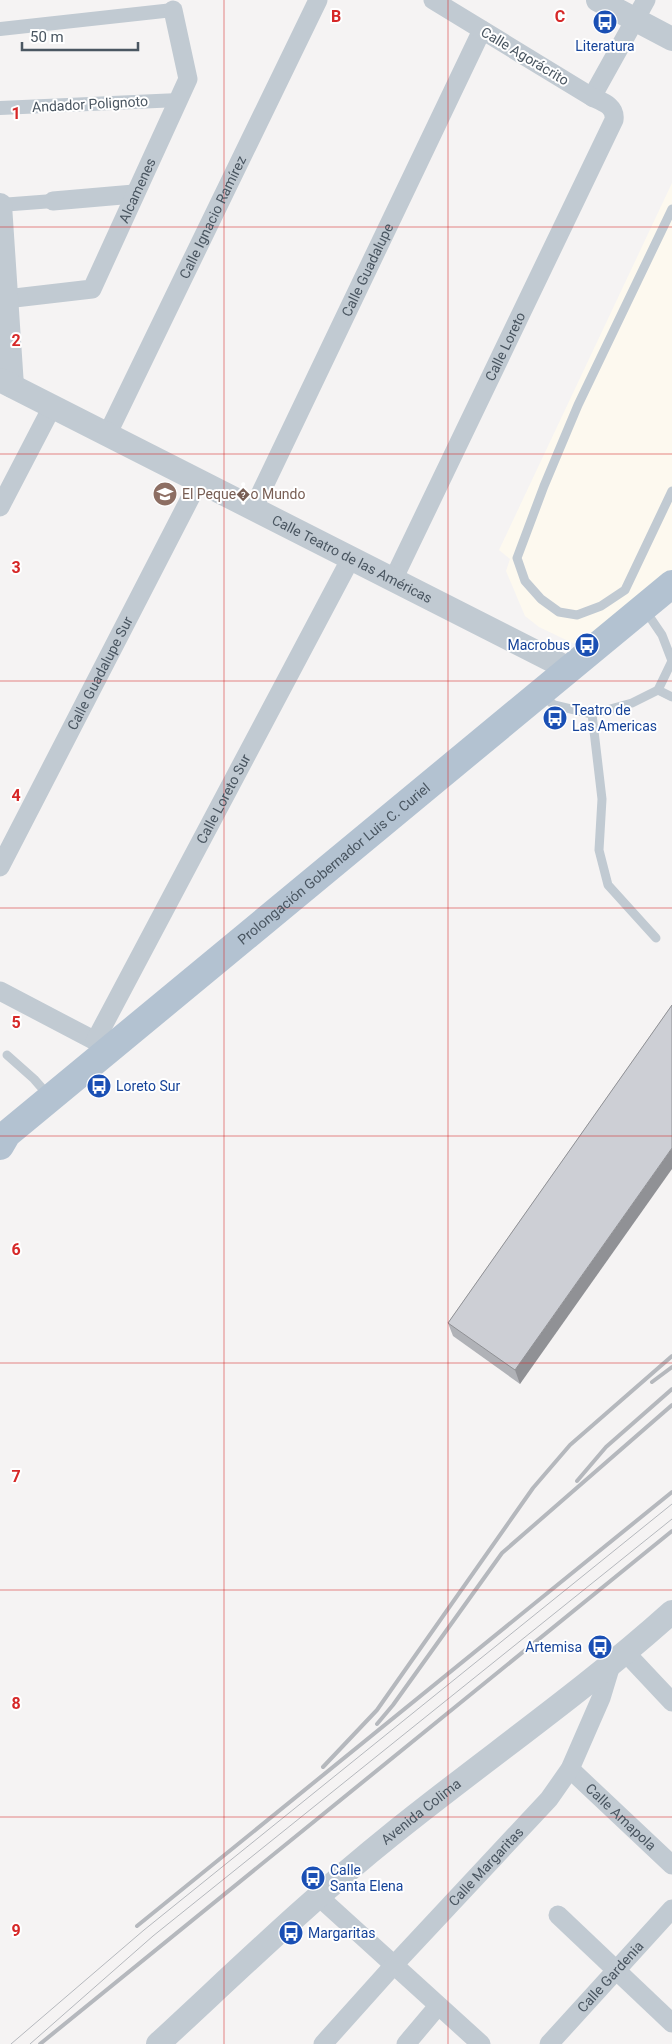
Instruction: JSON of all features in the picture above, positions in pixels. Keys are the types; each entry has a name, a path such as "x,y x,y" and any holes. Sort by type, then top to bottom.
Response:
{"main road":[{"name":"Prolongación Gobernador Luis C. Curiel","path":"2,1140 50,1098 103,1045 540,694 672,584"}],"street":[{"name":"Calle Ignacio Ramírez","path":"108,435 318,0"},
{"name":"Calle Agorácrito","path":"433,0 592,97 611,106 615,113"},
{"path":"598,0 641,10 672,39"},
{"path":"0,29 173,10"},
{"name":"Alcamenes","path":"6,299 92,289 188,79 173,10"},
{"path":"592,97 641,10"},
{"name":"Calle Guadalupe","path":"253,509 482,30"},
{"name":"Andador Polignoto","path":"0,108 179,100"},
{"name":"Calle Loreto","path":"393,580 614,120 615,113"},
{"path":"6,383 6,299 0,205 134,194"},
{"name":"Calle Teatro de las Américas","path":"6,383 570,669"},
{"path":"0,507 52,407"},
{"name":"Calle Guadalupe Sur","path":"0,867 199,481"},
{"name":"Calle Loreto Sur","path":"103,1045 350,558"},
{"path":"0,991 103,1045"},
{"name":"Avenida Colima","path":"158,2044 318,1896 391,1835 619,1659 672,1612"},
{"path":"619,1659 672,1702"},
{"name":"Calle Margaritas","path":"323,2044 549,1799 570,1770 619,1659"},
{"name":"Calle Amapola","path":"570,1770 672,1866"},
{"path":"318,1896 481,2044"},
{"name":"Calle Gardenia","path":"549,2044 672,1909"},
{"path":"558,1915 672,2023"},
{"path":"406,2044 438,2006"}],"lane":[{"path":"672,209 578,405 544,486 517,558 525,581 541,599 559,612 577,615 601,606 625,590 672,491"},
{"path":"540,694 554,706 592,714 632,703 658,690 672,661 662,635 643,608"},
{"path":"658,690 672,697"},
{"path":"592,714 602,799 599,850 608,885 656,938"},
{"path":"7,1055 34,1079 50,1098"}],"shaded area":[{"path":"672,183 672,579 585,649 539,627 525,616 506,571 510,559 499,550"}],"building":[{"path":"672,1005 672,1148 515,1370 448,1323"}],"tram line":[{"path":"11,2044 144,1930 672,1504"},
{"path":"30,2044 153,1936 672,1519"}],"railway":[{"path":"323,1767 377,1710 533,1488 570,1445 672,1356"},
{"path":"652,1382 672,1367"},
{"path":"577,1481 606,1447 672,1389"},
{"path":"377,1724 393,1705 502,1553 672,1405"},
{"path":"137,1926 672,1492"},
{"path":"40,2044 672,1531"}],"place":[{"name":"Literatura","path":"605,22"},
{"name":"El Peque�o Mundo","path":"165,494"},
{"name":"Macrobus","path":"587,645"},
{"name":"Teatro de Las Americas","path":"555,718"},
{"name":"Loreto Sur","path":"99,1086"},
{"name":"Artemisa","path":"600,1647"},
{"name":"Calle Santa Elena","path":"313,1878"},
{"name":"Margaritas","path":"291,1933"}]}
